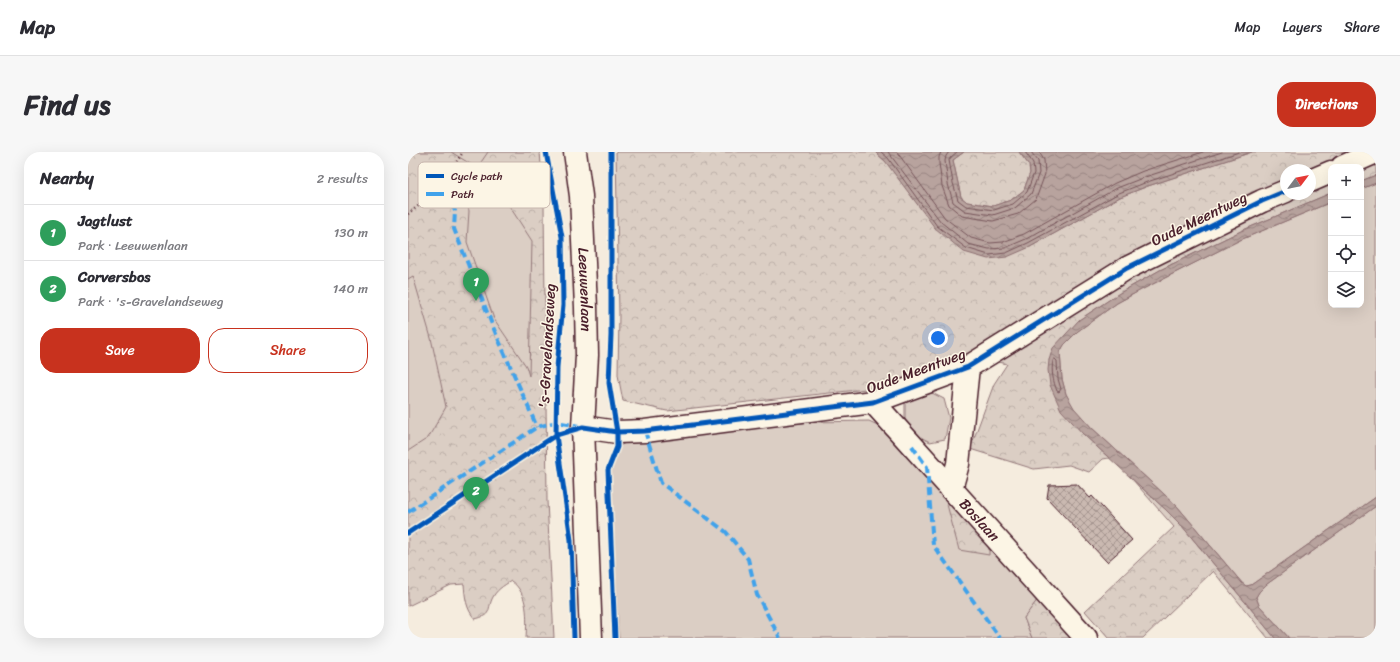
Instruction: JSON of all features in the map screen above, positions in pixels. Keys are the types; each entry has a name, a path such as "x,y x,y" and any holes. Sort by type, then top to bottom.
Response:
{"street":[{"name":"Leeuwenlaan","path":"575,152 581,196 586,307 587,355 583,427"},
{"path":"1349,164 1376,152"},
{"path":"1316,178 1328,173"},
{"name":"Oude Meentweg","path":"583,427 617,432 645,430 873,402 968,367 1127,268 1280,194"},
{"name":"Oude Meentweg","path":"951,489 958,464 968,367"},
{"name":"Boslaan","path":"873,402 1086,638"},
{"path":"583,427 591,638"}],"path":[{"path":"456,162 463,152"},
{"path":"408,214 418,206"}],"green space":[{"path":"408,152 540,152 540,162 418,162 418,208 541,208 543,396 408,485"},
{"path":"408,152 451,152 467,162 418,162 418,208 468,208 467,242 494,319 526,366 529,376 532,241 511,208 544,208 547,501 554,638 526,638 527,623 524,599 517,586 511,581 496,593 492,599 487,614 475,619 468,607 464,584 451,585 408,606 408,451 428,438 446,407 431,338 413,276 408,279"},
{"path":"488,152 540,152 541,162 481,162"},
{"path":"616,152 875,152 885,161 1030,247 1120,197 1148,186 1252,152 1376,152 1376,175 1364,180 1364,164 1328,164 1328,194 1316,199 1316,164 1280,164 1280,200 1314,200 1241,231 1160,270 1118,294 1079,320 1049,360 1083,434 1109,458 1103,459 1089,472 1069,465 1034,469 970,449 994,384 1007,364 971,355 957,362 875,388 667,411 623,401 618,375 619,314"},
{"path":"964,152 1019,152 1029,165 1030,173 1024,190 1011,200 993,206 967,202 961,197 953,160"},
{"path":"1376,183 1376,497 1251,585 1246,586 1177,506 1092,428 1074,409 1066,394 1062,379 1060,352 1064,345 1078,331 1117,303 1240,240 1328,203 1328,308 1364,308 1364,188"},
{"path":"932,393 944,399 949,418 945,439 930,442 905,429 905,401"},
{"path":"869,421 886,429 1038,599 1024,618 1032,638 619,638 610,480 614,449 627,442 811,422"},
{"path":"1132,479 1182,526 1275,638 1268,638 1213,571 1143,638 1109,638 1085,611 1174,527"},
{"path":"944,493 989,542 989,555 959,550"},
{"path":"1376,506 1376,638 1289,638 1259,605 1256,597 1259,592 1267,584"},
{"path":"1038,599 1072,638 1032,638 1024,618"}],"water":[{"path":"875,152 964,152 953,160 961,197 967,202 993,206 1011,200 1024,190 1030,173 1029,165 1019,152 1252,152 1148,186 1120,197 1030,247 1007,257 988,259 964,252 935,228 885,161"},
{"path":"1376,175 1376,183 1364,188 1364,180"},
{"path":"1328,194 1328,203 1240,240 1117,303 1078,331 1064,345 1060,352 1062,379 1066,394 1074,408 1092,428 1177,506 1246,586 1251,585 1376,497 1376,506 1267,584 1259,592 1256,597 1259,605 1289,638 1275,638 1182,526 1083,434 1061,410 1050,385 1048,370 1049,360 1053,348 1079,320 1118,294 1160,270 1241,231"}],"building":[{"path":"1077,484 1090,498 1092,496 1132,540 1107,562 1047,498 1049,485"}],"marked path":[{"path":"454,208 454,229 493,327 537,427"},
{"path":"408,512 537,427 556,422 579,426"},
{"path":"645,431 661,483 726,532 748,559 757,595 780,638"},
{"path":"912,446 927,467 933,545 1000,638"}],"cycle path":[{"name":"'s-Gravelandseweg","path":"546,152 548,162"},
{"path":"611,152 611,335 609,383 617,432 617,447 608,470 615,638"},
{"name":"'s-Gravelandseweg","path":"550,173 562,237 563,305 557,367 556,435 571,540 574,638"},
{"path":"408,533 556,435 583,427 617,432 645,431 873,402 968,367 1127,268 1280,194"}],"place":[{"name":"Jagtlust","path":"476,301"},
{"name":"Corversbos","path":"476,510"}]}
